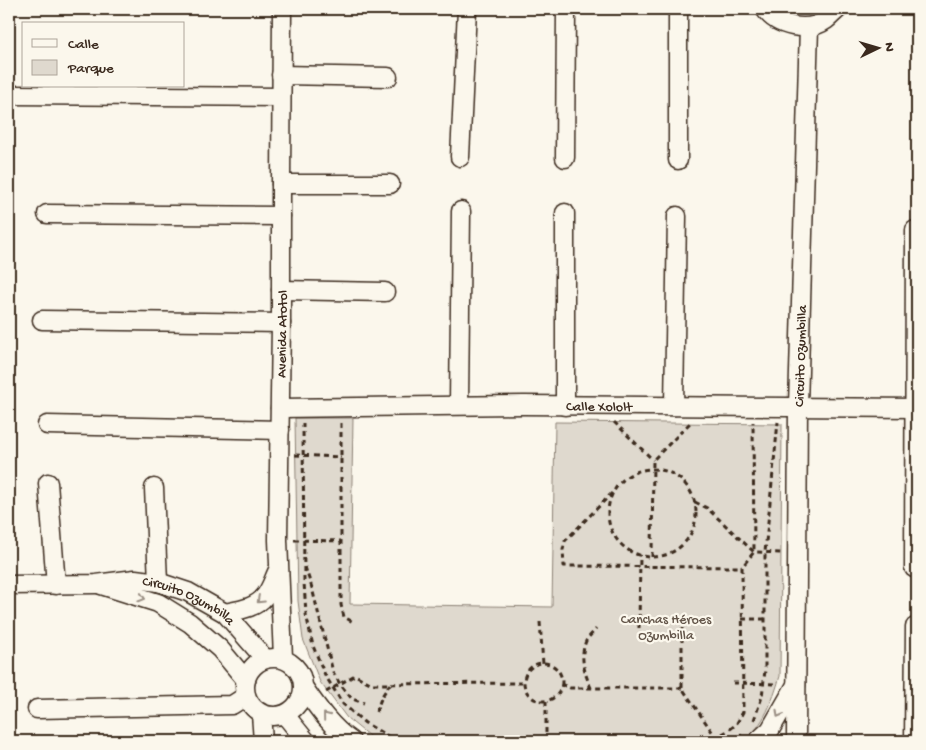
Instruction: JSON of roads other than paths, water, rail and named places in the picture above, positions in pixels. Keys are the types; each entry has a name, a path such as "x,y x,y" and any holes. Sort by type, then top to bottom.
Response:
{"street":[{"name":"Avenida Atotol","path":"282,9 278,540 283,658"},
{"path":"460,157 467,9"},
{"path":"565,158 566,9"},
{"path":"678,9 678,160"},
{"path":"765,9 769,15 787,26 809,27 825,21 838,9"},
{"name":"Circuito Ozumbilla","path":"796,741 798,406 809,27"},
{"path":"281,75 388,77"},
{"path":"9,96 281,97"},
{"path":"280,184 390,184"},
{"path":"458,405 461,210"},
{"path":"565,213 565,406"},
{"path":"46,214 281,216"},
{"path":"674,406 677,216"},
{"path":"914,568 916,408 915,230"},
{"path":"281,290 385,292"},
{"path":"42,320 281,323"},
{"name":"Calle Xololt","path":"280,408 598,405 916,408"},
{"path":"47,425 280,430"},
{"path":"48,483 56,585"},
{"path":"154,488 158,582"},
{"path":"225,613 254,606 265,596 279,568"},
{"name":"Circuito Ozumbilla","path":"9,586 96,584 135,578 158,582 188,592 225,613 265,659"},
{"name":"Circuito Ozumbilla","path":"96,584 158,603 182,618 220,649 246,688"},
{"path":"914,741 915,627"},
{"path":"37,709 232,705 246,688 252,667 265,659 274,657 283,658 294,665 302,675 308,694 340,734 351,741"},
{"name":"Circuito Ozumbilla","path":"752,735 770,730 796,685"},
{"path":"246,688 252,706 261,714 273,717 285,715 299,705 308,694"},
{"path":"261,714 263,741"},
{"path":"285,715 306,741"}],"park label":[{"name":"Canchas Héroes Ozumbilla","path":"666,626"}]}
